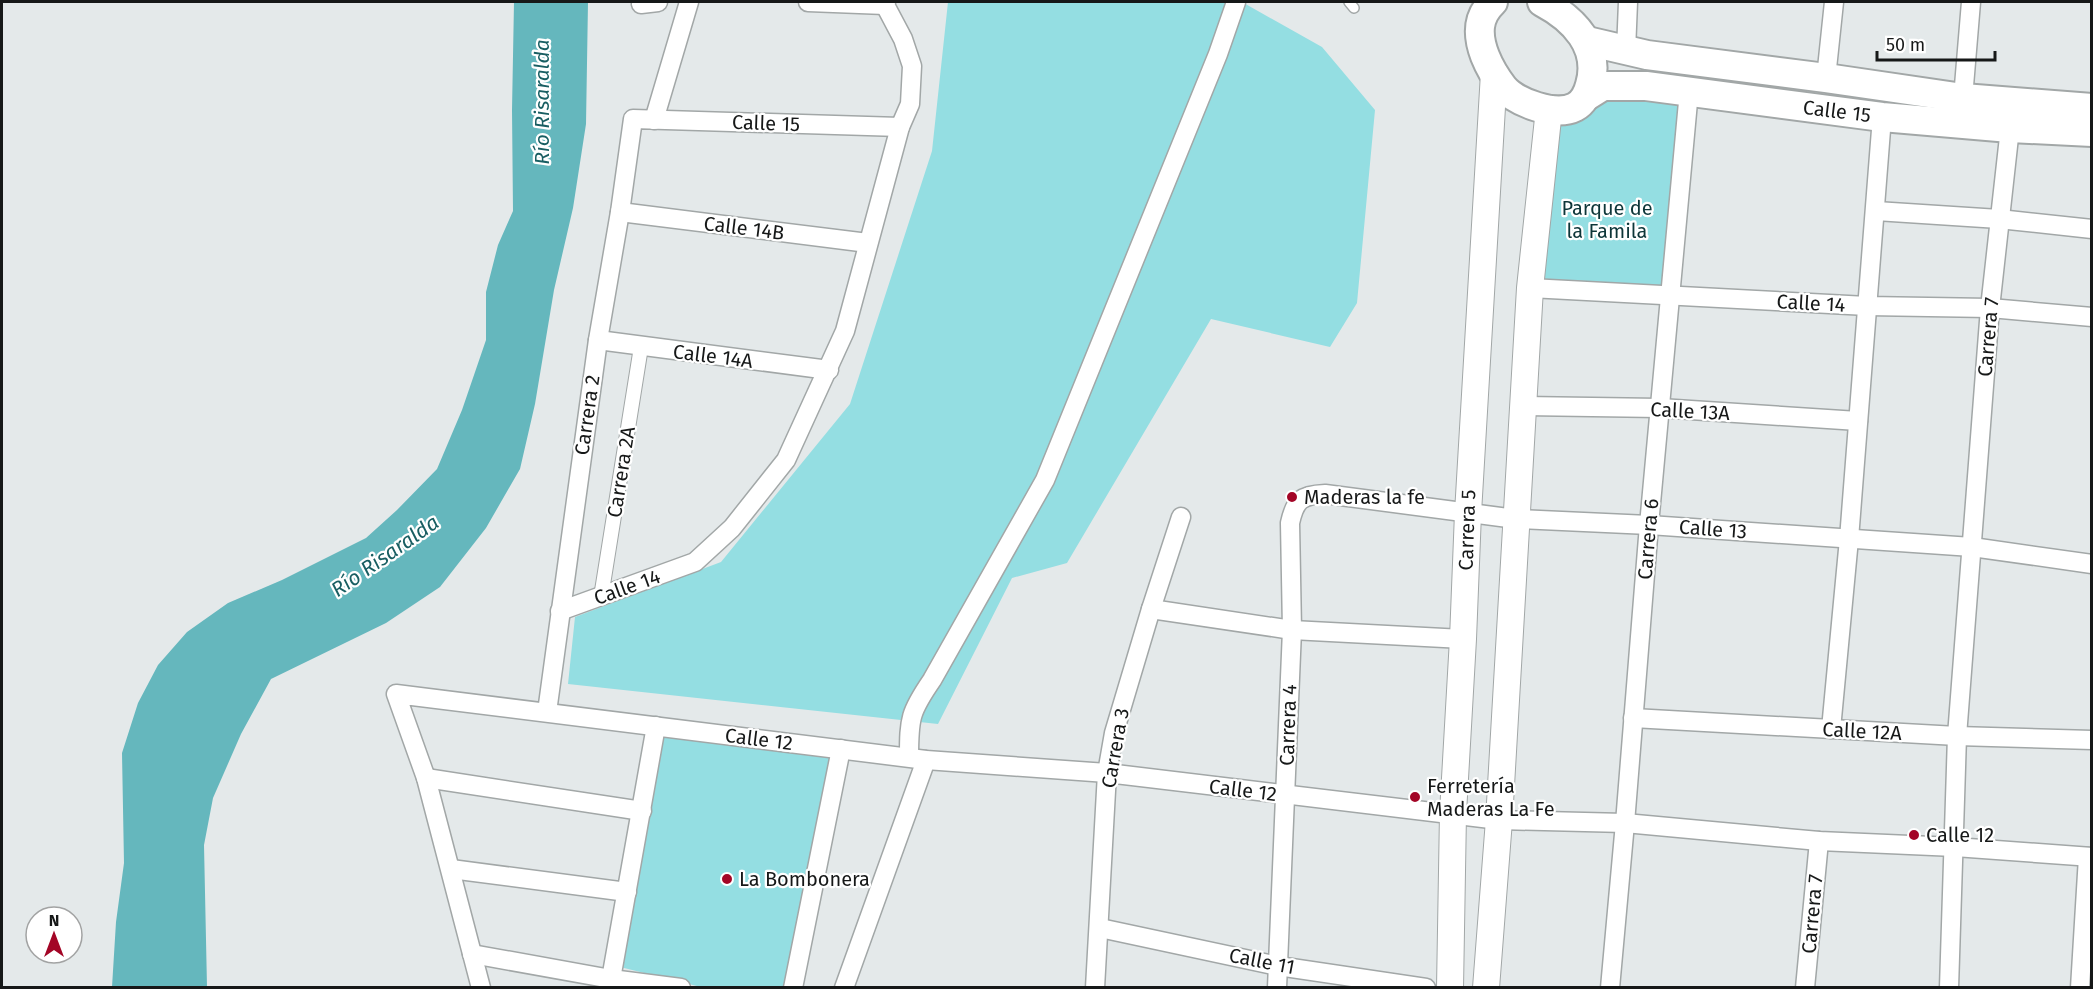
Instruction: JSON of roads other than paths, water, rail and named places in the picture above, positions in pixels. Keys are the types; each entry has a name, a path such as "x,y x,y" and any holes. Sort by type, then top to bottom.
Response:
{"main road":[{"path":"1465,2 1479,28 1483,49 1494,74 1504,89 1520,100 1536,107 1549,109 1530,288 1499,820 1486,987"},
{"path":"1479,28 1482,16 1493,2"},
{"path":"1542,2 1560,13 1587,41 1593,65 1587,96"},
{"name":"Calle 15","path":"1587,41 1626,51 1963,98 2091,108"},
{"name":"Carrera 5","path":"1450,987 1453,813 1494,74"},
{"name":"Calle 15","path":"1549,109 1575,107 1603,86 1646,86 1882,117 2010,128 2091,132"}],"street":[{"path":"654,120 690,2"},
{"path":"808,2 885,3 903,39 912,66 910,104 900,127 845,331 829,370"},
{"path":"844,987 918,759 909,724 916,703 932,680 1045,480 1218,54 1236,2"},
{"path":"1626,51 1628,2"},
{"path":"1826,78 1834,2"},
{"path":"1963,98 1971,2"},
{"name":"Carrera 6","path":"1610,987 1689,91"},
{"path":"1831,729 1849,538 1882,117"},
{"name":"Calle 15","path":"633,119 900,127"},
{"name":"Carrera 2","path":"547,712 598,340 633,119"},
{"name":"Carrera 7","path":"1949,987 1957,736 1990,308 2010,128"},
{"name":"Calle 14B","path":"620,212 868,243"},
{"path":"1876,212 1999,219 2091,229"},
{"name":"Calle 14","path":"1530,288 1867,306 1990,308 2091,317"},
{"name":"Calle 14A","path":"598,340 829,370"},
{"name":"Carrera 2A","path":"601,597 640,347"},
{"name":"Calle 14","path":"560,611 695,562 732,528 786,460 829,370"},
{"name":"Calle 13A","path":"1522,406 1660,408 1858,421"},
{"name":"Calle 13","path":"1299,500 1310,495 1325,494 1516,519 1649,525 1972,547 2091,564"},
{"name":"Carrera 4","path":"1277,987 1292,630 1290,523 1293,509 1299,500"},
{"name":"Carrera 3","path":"1095,987 1107,773 1114,733 1150,609 1181,517"},
{"path":"1150,609 1292,630 1463,639"},
{"name":"Calle 12","path":"426,778 396,694 918,759 1107,773 1499,820 1625,824 1819,841 1955,847 2090,857"},
{"name":"Calle 12A","path":"1633,718 1957,736 2091,736"},
{"path":"611,979 656,726"},
{"path":"793,987 841,749"},
{"path":"481,987 426,778 642,811"},
{"name":"Carrera 7","path":"1805,987 1819,841"},
{"path":"2080,987 2090,857"},
{"path":"451,869 627,892"},
{"name":"Calle 11","path":"1100,928 1278,966 1426,987"},
{"path":"472,954 611,979 679,987"}],"water":[{"name":"Río Risaralda","path":"514,2 588,2 586,124 573,208 554,290 535,404 520,469 486,528 440,587 386,623 271,679 241,734 213,798 204,845 207,987 112,987 116,922 124,863 122,753 138,703 158,665 187,632 228,603 282,580 366,538 437,469 462,410 486,340 486,292 498,245 513,211"}],"place":[{"name":"Maderas la fe","path":"1292,497"},
{"name":"Ferretería Maderas La Fe","path":"1415,797"},
{"name":"Calle 12","path":"1914,835"},
{"name":"La Bombonera","path":"727,879"}],"park label":[{"name":"Parque de la Famila","path":"1607,220"}]}
